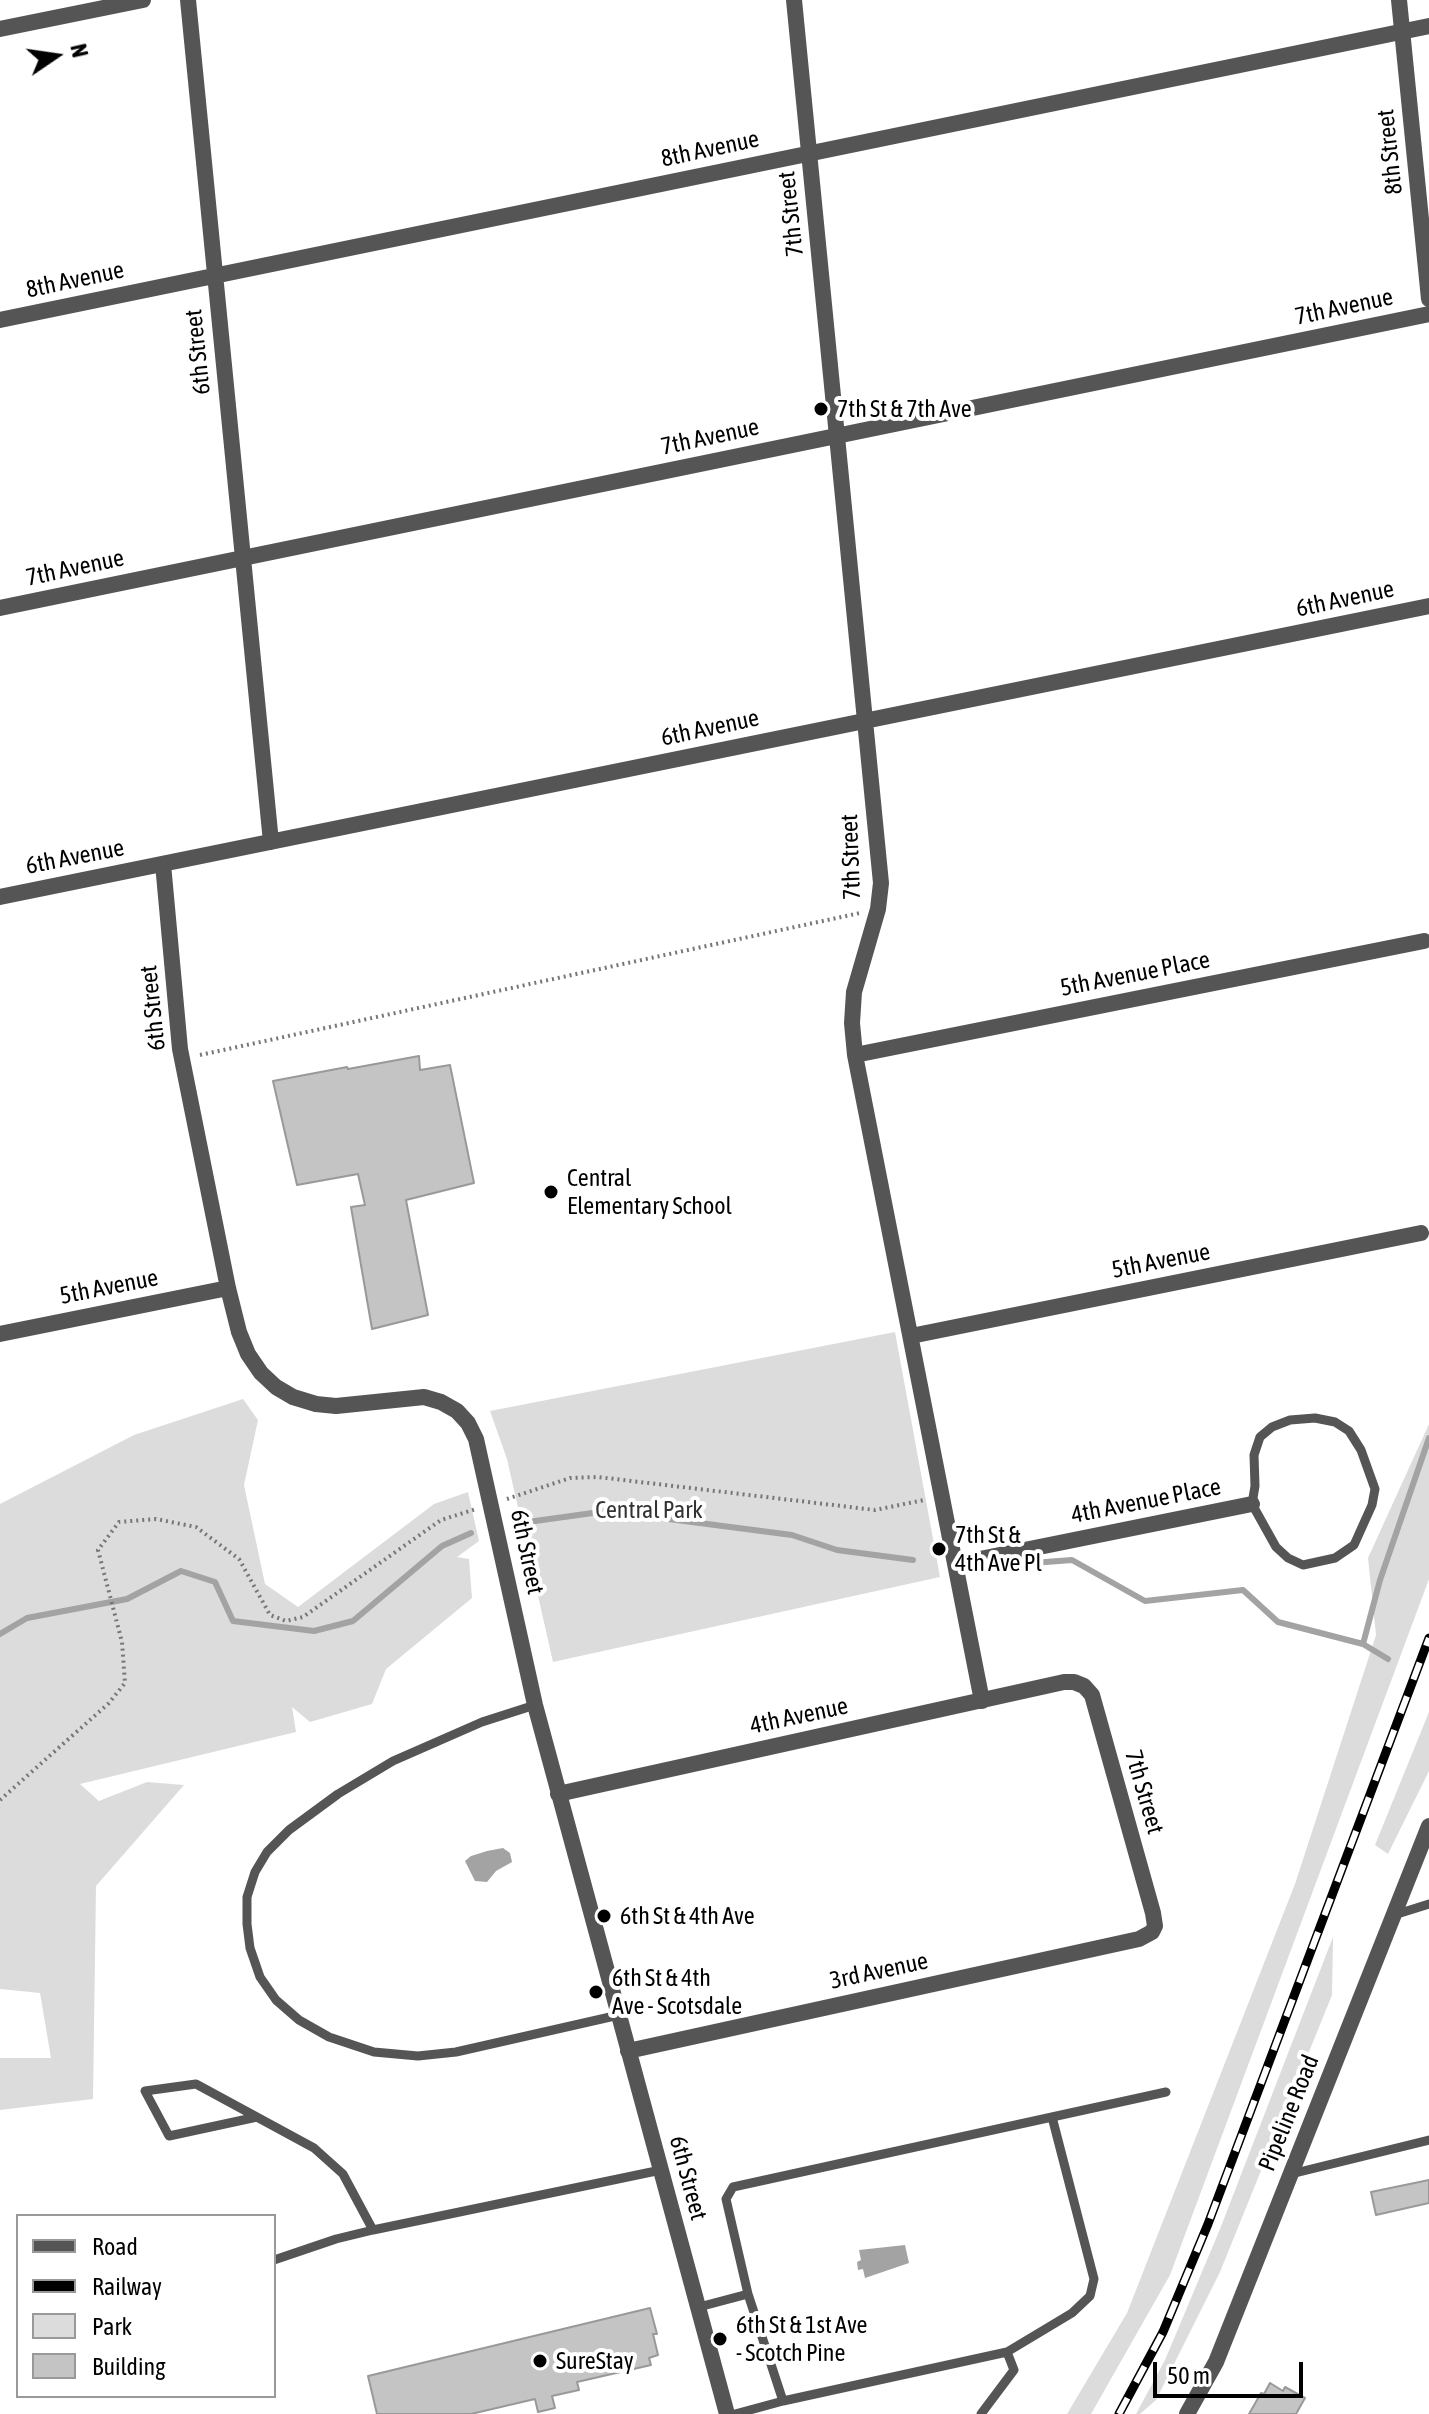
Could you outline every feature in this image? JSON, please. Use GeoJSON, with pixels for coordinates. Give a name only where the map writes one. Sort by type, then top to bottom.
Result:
{"type":"FeatureCollection","features":[{"type":"Feature","properties":{"kind":"street"},"geometry":{"type":"LineString","coordinates":[[0,29],[143,0]]}},
{"type":"Feature","properties":{"kind":"street","name":"6th Street"},"geometry":{"type":"LineString","coordinates":[[188,0],[271,842]]}},
{"type":"Feature","properties":{"kind":"street","name":"7th Street"},"geometry":{"type":"LineString","coordinates":[[794,0],[881,883],[878,909],[854,992],[852,1023],[855,1055],[982,1701]]}},
{"type":"Feature","properties":{"kind":"street","name":"8th Street"},"geometry":{"type":"LineString","coordinates":[[1399,0],[1429,299]]}},
{"type":"Feature","properties":{"kind":"street","name":"8th Avenue"},"geometry":{"type":"LineString","coordinates":[[0,320],[1429,26]]}},
{"type":"Feature","properties":{"kind":"street","name":"7th Avenue"},"geometry":{"type":"LineString","coordinates":[[0,608],[1429,314]]}},
{"type":"Feature","properties":{"kind":"street","name":"6th Avenue"},"geometry":{"type":"LineString","coordinates":[[0,897],[1429,606]]}},
{"type":"Feature","properties":{"kind":"street","name":"6th Street"},"geometry":{"type":"LineString","coordinates":[[163,864],[182,1059],[228,1288],[248,1354],[261,1373],[293,1397],[336,1406],[424,1397],[457,1411],[476,1439],[535,1705],[727,2414]]}},
{"type":"Feature","properties":{"kind":"street","name":"5th Avenue Place"},"geometry":{"type":"LineString","coordinates":[[855,1055],[1424,941]]}},
{"type":"Feature","properties":{"kind":"street","name":"5th Avenue"},"geometry":{"type":"LineString","coordinates":[[911,1336],[1421,1233]]}},
{"type":"Feature","properties":{"kind":"street","name":"5th Avenue"},"geometry":{"type":"LineString","coordinates":[[0,1334],[228,1288]]}},
{"type":"Feature","properties":{"kind":"street","name":"4th Avenue Place"},"geometry":{"type":"LineString","coordinates":[[955,1564],[1252,1504]]}},
{"type":"Feature","properties":{"kind":"street","name":"7th Street"},"geometry":{"type":"LineString","coordinates":[[1051,1685],[1074,1682],[1084,1686],[1092,1695],[1153,1913],[1155,1926],[1152,1932],[1139,1939]]}},
{"type":"Feature","properties":{"kind":"street","name":"4th Avenue"},"geometry":{"type":"LineString","coordinates":[[558,1794],[1051,1685]]}},
{"type":"Feature","properties":{"kind":"street","name":"Pipeline Road"},"geometry":{"type":"LineString","coordinates":[[1187,2414],[1216,2362],[1429,1826]]}},
{"type":"Feature","properties":{"kind":"street","name":"3rd Avenue"},"geometry":{"type":"LineString","coordinates":[[628,2051],[1139,1939]]}},
{"type":"Feature","properties":{"kind":"lane"},"geometry":{"type":"LineString","coordinates":[[1315,1418],[1335,1422],[1349,1431],[1369,1469],[1375,1489],[1372,1505],[1354,1545],[1335,1558],[1312,1564],[1303,1565],[1288,1558],[1276,1547],[1252,1504],[1254,1455],[1260,1437],[1272,1427],[1290,1420],[1315,1418]]}},
{"type":"Feature","properties":{"kind":"lane"},"geometry":{"type":"LineString","coordinates":[[535,1705],[482,1722],[393,1761],[338,1794],[289,1830],[267,1852],[255,1872],[247,1897],[250,1948],[260,1977],[276,2000],[299,2020],[329,2037],[374,2052],[418,2056],[456,2052],[619,2015]]}},
{"type":"Feature","properties":{"kind":"lane"},"geometry":{"type":"LineString","coordinates":[[1394,1915],[1429,1904]]}},
{"type":"Feature","properties":{"kind":"lane"},"geometry":{"type":"LineString","coordinates":[[257,2117],[169,2136],[145,2091],[196,2084],[257,2117],[314,2148],[343,2174],[373,2230]]}},
{"type":"Feature","properties":{"kind":"lane"},"geometry":{"type":"LineString","coordinates":[[783,2401],[748,2294],[726,2199],[733,2187],[1166,2092]]}},
{"type":"Feature","properties":{"kind":"lane"},"geometry":{"type":"LineString","coordinates":[[735,2414],[1007,2352],[1072,2313],[1090,2296],[1094,2279],[1052,2117]]}},
{"type":"Feature","properties":{"kind":"lane"},"geometry":{"type":"LineString","coordinates":[[1291,2174],[1429,2140]]}},
{"type":"Feature","properties":{"kind":"lane"},"geometry":{"type":"LineString","coordinates":[[276,2259],[373,2230],[661,2170]]}},
{"type":"Feature","properties":{"kind":"lane"},"geometry":{"type":"LineString","coordinates":[[699,2307],[748,2294]]}},
{"type":"Feature","properties":{"kind":"lane"},"geometry":{"type":"LineString","coordinates":[[981,2414],[1014,2370],[1007,2352]]}},
{"type":"Feature","properties":{"kind":"path"},"geometry":{"type":"LineString","coordinates":[[182,1059],[878,909]]}},
{"type":"Feature","properties":{"kind":"path"},"geometry":{"type":"LineString","coordinates":[[0,1800],[109,1703],[125,1683],[122,1642],[108,1591]]}},
{"type":"Feature","properties":{"kind":"green space","name":"Central Park"},"geometry":{"type":"Polygon","coordinates":[[[895,1332],[940,1577],[553,1662],[507,1459],[490,1411],[895,1332]]]}},
{"type":"Feature","properties":{"kind":"green space"},"geometry":{"type":"Polygon","coordinates":[[[243,1399],[258,1420],[244,1485],[265,1584],[298,1607],[434,1504],[468,1492],[479,1541],[457,1557],[469,1559],[472,1598],[386,1669],[372,1704],[310,1722],[292,1707],[296,1732],[80,1784],[99,1801],[147,1782],[184,1785],[96,1886],[93,2099],[0,2110],[0,2058],[51,2058],[40,1993],[0,1989],[0,1504],[134,1435],[243,1399]]]}},
{"type":"Feature","properties":{"kind":"green space"},"geometry":{"type":"Polygon","coordinates":[[[1429,1424],[1429,1579],[1170,2275],[1091,2414],[1067,2414],[1127,2313],[1295,1884],[1376,1635],[1368,1558],[1429,1424]]]}},
{"type":"Feature","properties":{"kind":"green space"},"geometry":{"type":"Polygon","coordinates":[[[1429,1712],[1429,1771],[1388,1854],[1375,1845],[1429,1712]]]}},
{"type":"Feature","properties":{"kind":"green space"},"geometry":{"type":"Polygon","coordinates":[[[1333,1937],[1332,1995],[1220,2272],[1156,2400],[1136,2414],[1165,2360],[1220,2229],[1333,1937]]]}},
{"type":"Feature","properties":{"kind":"shaded area"},"geometry":{"type":"Polygon","coordinates":[[[503,1848],[510,1853],[512,1862],[496,1871],[487,1882],[475,1881],[465,1861],[471,1856],[503,1848]]]}},
{"type":"Feature","properties":{"kind":"shaded area"},"geometry":{"type":"Polygon","coordinates":[[[905,2245],[909,2263],[865,2278],[863,2269],[858,2270],[857,2262],[861,2260],[859,2250],[905,2245]]]}},
{"type":"Feature","properties":{"kind":"building"},"geometry":{"type":"Polygon","coordinates":[[[419,1056],[420,1070],[450,1065],[474,1183],[406,1200],[428,1315],[372,1329],[351,1207],[365,1205],[358,1174],[297,1185],[273,1081],[419,1056]]]}},
{"type":"Feature","properties":{"kind":"building"},"geometry":{"type":"Polygon","coordinates":[[[1429,2180],[1429,2203],[1376,2215],[1371,2192],[1429,2180]]]}},
{"type":"Feature","properties":{"kind":"building","name":"SureStay"},"geometry":{"type":"Polygon","coordinates":[[[650,2308],[657,2334],[653,2334],[658,2355],[649,2358],[651,2365],[577,2382],[579,2390],[552,2396],[555,2408],[538,2412],[535,2399],[471,2414],[377,2414],[368,2376],[650,2308]]]}},
{"type":"Feature","properties":{"kind":"building"},"geometry":{"type":"Polygon","coordinates":[[[1270,2383],[1305,2398],[1296,2414],[1249,2414],[1270,2383]]]}},
{"type":"Feature","properties":{"kind":"waterway"},"geometry":{"type":"LineString","coordinates":[[1363,1644],[1380,1580],[1429,1438]]}},
{"type":"Feature","properties":{"kind":"waterway"},"geometry":{"type":"LineString","coordinates":[[528,1522],[607,1511],[792,1535],[837,1550],[913,1560]]}},
{"type":"Feature","properties":{"kind":"waterway"},"geometry":{"type":"LineString","coordinates":[[0,1634],[27,1618],[127,1599],[181,1571],[215,1582],[233,1621],[314,1631],[353,1621],[442,1546],[471,1533]]}},
{"type":"Feature","properties":{"kind":"waterway"},"geometry":{"type":"LineString","coordinates":[[988,1564],[1072,1560],[1145,1601],[1243,1590],[1278,1622],[1363,1644],[1388,1659]]}},
{"type":"Feature","properties":{"kind":"railway"},"geometry":{"type":"LineString","coordinates":[[1119,2414],[1163,2332],[1208,2224],[1429,1638]]}},
{"type":"Feature","properties":{"kind":"place","name":"7th St & 7th Ave"},"geometry":{"type":"Point","coordinates":[821,409]}},
{"type":"Feature","properties":{"kind":"place","name":"Central Elementary School"},"geometry":{"type":"Point","coordinates":[551,1192]}},
{"type":"Feature","properties":{"kind":"place","name":"7th St & 4th Ave Pl"},"geometry":{"type":"Point","coordinates":[939,1549]}},
{"type":"Feature","properties":{"kind":"place","name":"6th St & 4th Ave"},"geometry":{"type":"Point","coordinates":[604,1916]}},
{"type":"Feature","properties":{"kind":"place","name":"6th St & 4th Ave - Scotsdale"},"geometry":{"type":"Point","coordinates":[596,1992]}},
{"type":"Feature","properties":{"kind":"place","name":"6th St & 1st Ave - Scotch Pine"},"geometry":{"type":"Point","coordinates":[720,2339]}},
{"type":"Feature","properties":{"kind":"place","name":"SureStay"},"geometry":{"type":"Point","coordinates":[540,2361]}}]}
